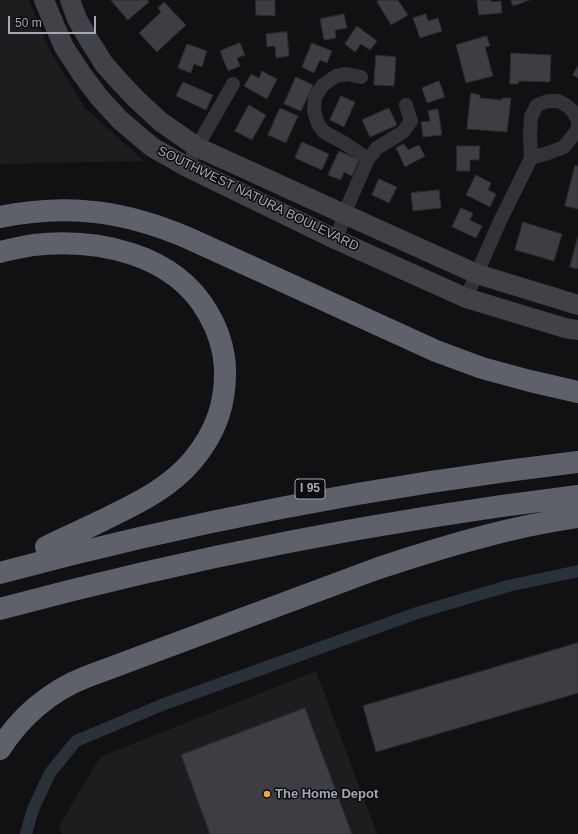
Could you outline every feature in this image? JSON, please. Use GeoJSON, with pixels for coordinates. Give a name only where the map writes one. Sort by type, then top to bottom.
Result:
{"type":"FeatureCollection","features":[{"type":"Feature","properties":{"kind":"highway"},"geometry":{"type":"LineString","coordinates":[[0,217],[34,211],[67,210],[100,212],[150,224],[181,236],[436,351],[482,368],[578,392]]}},
{"type":"Feature","properties":{"kind":"highway"},"geometry":{"type":"LineString","coordinates":[[0,252],[32,246],[65,244],[98,246],[145,258],[171,272],[193,292],[204,306],[215,325],[219,336],[224,361],[224,390],[222,408],[207,441],[192,462],[173,480],[150,496],[127,509],[46,547]]}},
{"type":"Feature","properties":{"kind":"highway","name":"I 95"},"geometry":{"type":"LineString","coordinates":[[0,559],[173,516],[298,491],[425,469],[578,448]]}},
{"type":"Feature","properties":{"kind":"highway"},"geometry":{"type":"LineString","coordinates":[[0,573],[135,539],[239,516],[433,482],[578,462]]}},
{"type":"Feature","properties":{"kind":"highway"},"geometry":{"type":"LineString","coordinates":[[0,594],[160,555],[282,529],[432,503],[578,482]]}},
{"type":"Feature","properties":{"kind":"highway"},"geometry":{"type":"LineString","coordinates":[[0,608],[184,563],[350,530],[434,516],[578,496]]}},
{"type":"Feature","properties":{"kind":"highway"},"geometry":{"type":"LineString","coordinates":[[0,749],[12,731],[30,712],[62,688],[80,679],[412,557],[503,532],[578,517]]}},
{"type":"Feature","properties":{"kind":"street","name":"SOUTHWEST NATURA BOULEVARD"},"geometry":{"type":"LineString","coordinates":[[44,0],[64,47],[81,73],[99,97],[120,120],[152,147],[188,167],[337,240],[466,298],[565,328],[578,330]]}},
{"type":"Feature","properties":{"kind":"street","name":"SOUTHWEST NATURA BOULEVARD"},"geometry":{"type":"LineString","coordinates":[[70,0],[77,19],[104,64],[136,99],[161,122],[197,147],[477,274],[578,305]]}},
{"type":"Feature","properties":{"kind":"street"},"geometry":{"type":"LineString","coordinates":[[361,77],[347,74],[336,76],[323,85],[315,97],[314,111],[318,124],[324,132],[346,144],[368,159]]}},
{"type":"Feature","properties":{"kind":"street"},"geometry":{"type":"LineString","coordinates":[[188,167],[197,147],[232,84]]}},
{"type":"Feature","properties":{"kind":"street"},"geometry":{"type":"LineString","coordinates":[[337,240],[344,214],[368,159],[377,148],[403,132],[411,121],[406,105]]}},
{"type":"Feature","properties":{"kind":"street"},"geometry":{"type":"LineString","coordinates":[[466,298],[500,221],[531,158]]}},
{"type":"Feature","properties":{"kind":"shaded area"},"geometry":{"type":"Polygon","coordinates":[[[0,0],[29,0],[49,49],[85,108],[144,161],[0,164],[0,0]]]}},
{"type":"Feature","properties":{"kind":"shaded area"},"geometry":{"type":"Polygon","coordinates":[[[316,671],[377,834],[62,834],[59,826],[100,757],[316,671]]]}},
{"type":"Feature","properties":{"kind":"building"},"geometry":{"type":"Polygon","coordinates":[[[111,0],[147,0],[149,2],[128,20],[111,0]]]}},
{"type":"Feature","properties":{"kind":"building"},"geometry":{"type":"Polygon","coordinates":[[[256,0],[275,0],[275,16],[256,15],[256,0]]]}},
{"type":"Feature","properties":{"kind":"building"},"geometry":{"type":"Polygon","coordinates":[[[379,0],[398,0],[408,15],[391,25],[377,2],[379,0]]]}},
{"type":"Feature","properties":{"kind":"building"},"geometry":{"type":"Polygon","coordinates":[[[477,0],[491,0],[491,2],[501,1],[502,13],[479,15],[477,0]]]}},
{"type":"Feature","properties":{"kind":"building"},"geometry":{"type":"Polygon","coordinates":[[[511,0],[530,0],[513,6],[511,0]]]}},
{"type":"Feature","properties":{"kind":"building"},"geometry":{"type":"Polygon","coordinates":[[[164,2],[186,25],[157,52],[139,33],[161,12],[158,8],[164,2]]]}},
{"type":"Feature","properties":{"kind":"building"},"geometry":{"type":"Polygon","coordinates":[[[344,14],[347,28],[335,30],[336,38],[324,40],[320,19],[344,14]]]}},
{"type":"Feature","properties":{"kind":"building"},"geometry":{"type":"Polygon","coordinates":[[[426,14],[428,21],[438,18],[442,31],[420,38],[413,18],[426,14]]]}},
{"type":"Feature","properties":{"kind":"building"},"geometry":{"type":"Polygon","coordinates":[[[357,26],[377,41],[370,50],[361,44],[355,52],[345,44],[357,26]]]}},
{"type":"Feature","properties":{"kind":"building"},"geometry":{"type":"Polygon","coordinates":[[[287,32],[289,56],[276,58],[275,46],[267,47],[266,34],[287,32]]]}},
{"type":"Feature","properties":{"kind":"building"},"geometry":{"type":"Polygon","coordinates":[[[487,36],[490,46],[485,47],[493,76],[466,83],[456,45],[487,36]]]}},
{"type":"Feature","properties":{"kind":"building"},"geometry":{"type":"Polygon","coordinates":[[[240,43],[245,55],[237,58],[240,66],[228,71],[220,51],[240,43]]]}},
{"type":"Feature","properties":{"kind":"building"},"geometry":{"type":"Polygon","coordinates":[[[312,43],[332,51],[327,63],[320,60],[314,73],[302,67],[312,43]]]}},
{"type":"Feature","properties":{"kind":"building"},"geometry":{"type":"Polygon","coordinates":[[[187,44],[207,51],[202,67],[194,64],[191,73],[178,68],[187,44]]]}},
{"type":"Feature","properties":{"kind":"building"},"geometry":{"type":"Polygon","coordinates":[[[511,53],[551,55],[550,82],[519,81],[518,84],[510,84],[511,53]]]}},
{"type":"Feature","properties":{"kind":"building"},"geometry":{"type":"Polygon","coordinates":[[[376,55],[396,57],[394,86],[374,85],[376,55]]]}},
{"type":"Feature","properties":{"kind":"building"},"geometry":{"type":"Polygon","coordinates":[[[578,66],[578,78],[573,75],[578,66]]]}},
{"type":"Feature","properties":{"kind":"building"},"geometry":{"type":"Polygon","coordinates":[[[262,71],[277,79],[267,99],[244,86],[251,74],[259,78],[262,71]]]}},
{"type":"Feature","properties":{"kind":"building"},"geometry":{"type":"Polygon","coordinates":[[[296,77],[313,85],[301,111],[284,104],[296,77]]]}},
{"type":"Feature","properties":{"kind":"building"},"geometry":{"type":"Polygon","coordinates":[[[439,81],[445,97],[427,103],[422,88],[439,81]]]}},
{"type":"Feature","properties":{"kind":"building"},"geometry":{"type":"Polygon","coordinates":[[[183,82],[213,95],[206,110],[176,96],[183,82]]]}},
{"type":"Feature","properties":{"kind":"building"},"geometry":{"type":"Polygon","coordinates":[[[471,93],[480,95],[480,98],[502,100],[502,98],[511,98],[507,132],[467,129],[471,93]]]}},
{"type":"Feature","properties":{"kind":"building"},"geometry":{"type":"Polygon","coordinates":[[[341,96],[355,102],[344,127],[330,120],[341,96]]]}},
{"type":"Feature","properties":{"kind":"building"},"geometry":{"type":"Polygon","coordinates":[[[249,105],[266,115],[252,140],[235,131],[249,105]]]}},
{"type":"Feature","properties":{"kind":"building"},"geometry":{"type":"Polygon","coordinates":[[[280,108],[298,116],[286,143],[268,135],[280,108]]]}},
{"type":"Feature","properties":{"kind":"building"},"geometry":{"type":"Polygon","coordinates":[[[389,108],[397,125],[370,137],[362,120],[389,108]]]}},
{"type":"Feature","properties":{"kind":"building"},"geometry":{"type":"Polygon","coordinates":[[[438,109],[442,135],[423,137],[421,122],[430,121],[428,111],[438,109]]]}},
{"type":"Feature","properties":{"kind":"building"},"geometry":{"type":"Polygon","coordinates":[[[302,142],[329,154],[322,170],[295,158],[302,142]]]}},
{"type":"Feature","properties":{"kind":"building"},"geometry":{"type":"Polygon","coordinates":[[[404,144],[408,150],[419,145],[425,156],[405,167],[396,148],[404,144]]]}},
{"type":"Feature","properties":{"kind":"building"},"geometry":{"type":"Polygon","coordinates":[[[457,146],[480,146],[479,160],[470,160],[470,171],[457,171],[457,146]]]}},
{"type":"Feature","properties":{"kind":"building"},"geometry":{"type":"Polygon","coordinates":[[[339,151],[359,160],[352,176],[344,172],[341,180],[328,175],[339,151]]]}},
{"type":"Feature","properties":{"kind":"building"},"geometry":{"type":"Polygon","coordinates":[[[575,166],[578,166],[578,209],[565,206],[575,166]]]}},
{"type":"Feature","properties":{"kind":"building"},"geometry":{"type":"Polygon","coordinates":[[[476,175],[491,183],[488,190],[496,194],[490,207],[466,195],[476,175]]]}},
{"type":"Feature","properties":{"kind":"building"},"geometry":{"type":"Polygon","coordinates":[[[379,179],[397,187],[389,203],[372,195],[379,179]]]}},
{"type":"Feature","properties":{"kind":"building"},"geometry":{"type":"Polygon","coordinates":[[[439,190],[441,208],[413,211],[411,193],[439,190]]]}},
{"type":"Feature","properties":{"kind":"building"},"geometry":{"type":"Polygon","coordinates":[[[461,208],[473,213],[470,220],[482,226],[476,238],[452,227],[461,208]]]}},
{"type":"Feature","properties":{"kind":"building"},"geometry":{"type":"Polygon","coordinates":[[[523,222],[562,234],[554,261],[515,250],[523,222]]]}},
{"type":"Feature","properties":{"kind":"building"},"geometry":{"type":"Polygon","coordinates":[[[578,236],[578,267],[577,269],[570,267],[578,236]]]}},
{"type":"Feature","properties":{"kind":"building"},"geometry":{"type":"Polygon","coordinates":[[[578,643],[578,693],[376,752],[363,706],[578,643]]]}},
{"type":"Feature","properties":{"kind":"building","name":"The Home Depot"},"geometry":{"type":"Polygon","coordinates":[[[305,708],[352,834],[210,834],[181,755],[305,708]]]}},
{"type":"Feature","properties":{"kind":"waterway"},"geometry":{"type":"LineString","coordinates":[[26,834],[33,809],[50,773],[76,741],[164,704],[417,613],[508,586],[578,571]]}},
{"type":"Feature","properties":{"kind":"place","name":"The Home Depot"},"geometry":{"type":"Point","coordinates":[267,794]}}]}
